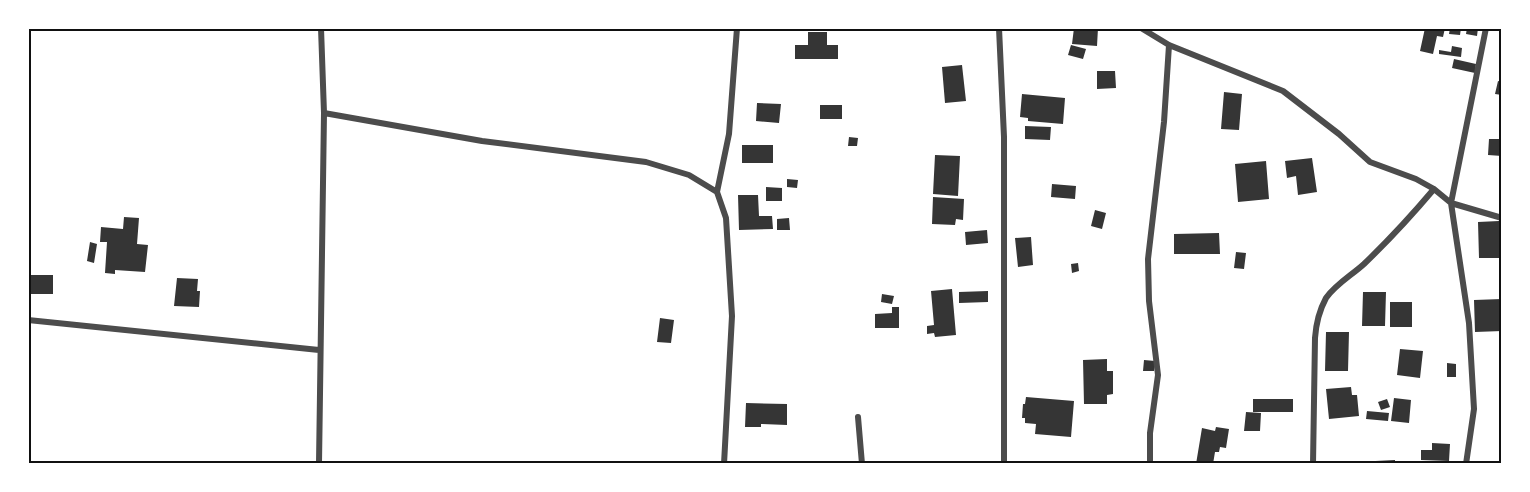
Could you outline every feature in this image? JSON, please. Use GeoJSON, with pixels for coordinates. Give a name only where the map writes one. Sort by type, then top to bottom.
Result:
{"type":"FeatureCollection","features":[{"type":"Feature","properties":{"kind":"street"},"geometry":{"type":"LineString","coordinates":[[319,464],[324,113],[321,28]]}},
{"type":"Feature","properties":{"kind":"street"},"geometry":{"type":"LineString","coordinates":[[724,464],[732,316],[726,218],[717,192],[729,134],[737,28]]}},
{"type":"Feature","properties":{"kind":"street"},"geometry":{"type":"LineString","coordinates":[[999,28],[1004,137],[1004,464]]}},
{"type":"Feature","properties":{"kind":"street"},"geometry":{"type":"LineString","coordinates":[[1141,28],[1169,45],[1283,92],[1339,134],[1370,162],[1434,189],[1451,203],[1502,218]]}},
{"type":"Feature","properties":{"kind":"street"},"geometry":{"type":"LineString","coordinates":[[1466,464],[1474,409],[1470,334],[1451,203],[1486,28]]}},
{"type":"Feature","properties":{"kind":"street"},"geometry":{"type":"LineString","coordinates":[[1150,464],[1150,433],[1158,375],[1149,301],[1148,259],[1164,122],[1169,45]]}},
{"type":"Feature","properties":{"kind":"street"},"geometry":{"type":"LineString","coordinates":[[324,113],[482,141],[646,162],[689,175],[717,192]]}},
{"type":"Feature","properties":{"kind":"street"},"geometry":{"type":"LineString","coordinates":[[1313,464],[1315,338],[1319,313],[1337,286],[1378,250],[1434,189]]}},
{"type":"Feature","properties":{"kind":"street"},"geometry":{"type":"LineString","coordinates":[[28,320],[319,351]]}},
{"type":"Feature","properties":{"kind":"street"},"geometry":{"type":"LineString","coordinates":[[858,417],[862,464]]}},
{"type":"Feature","properties":{"kind":"building"},"geometry":{"type":"Polygon","coordinates":[[[1074,28],[1098,28],[1097,46],[1072,44],[1074,28]]]}},
{"type":"Feature","properties":{"kind":"building"},"geometry":{"type":"Polygon","coordinates":[[[1425,28],[1445,28],[1443,37],[1437,36],[1433,54],[1420,51],[1425,28]]]}},
{"type":"Feature","properties":{"kind":"building"},"geometry":{"type":"Polygon","coordinates":[[[1450,28],[1461,28],[1460,35],[1449,34],[1450,28]]]}},
{"type":"Feature","properties":{"kind":"building"},"geometry":{"type":"Polygon","coordinates":[[[1467,28],[1478,28],[1477,36],[1466,34],[1467,28]]]}},
{"type":"Feature","properties":{"kind":"building"},"geometry":{"type":"Polygon","coordinates":[[[808,32],[827,32],[827,45],[838,45],[838,59],[795,59],[795,45],[808,45],[808,32]]]}},
{"type":"Feature","properties":{"kind":"building"},"geometry":{"type":"Polygon","coordinates":[[[1071,45],[1086,49],[1083,59],[1068,55],[1071,45]]]}},
{"type":"Feature","properties":{"kind":"building"},"geometry":{"type":"Polygon","coordinates":[[[1452,46],[1462,48],[1461,57],[1439,54],[1439,50],[1451,52],[1452,46]]]}},
{"type":"Feature","properties":{"kind":"building"},"geometry":{"type":"Polygon","coordinates":[[[1454,59],[1476,64],[1475,73],[1452,68],[1454,59]]]}},
{"type":"Feature","properties":{"kind":"building"},"geometry":{"type":"Polygon","coordinates":[[[962,65],[966,101],[945,103],[942,67],[962,65]]]}},
{"type":"Feature","properties":{"kind":"building"},"geometry":{"type":"Polygon","coordinates":[[[1097,71],[1115,71],[1116,88],[1097,89],[1097,71]]]}},
{"type":"Feature","properties":{"kind":"building"},"geometry":{"type":"Polygon","coordinates":[[[1498,81],[1502,82],[1502,95],[1495,94],[1498,81]]]}},
{"type":"Feature","properties":{"kind":"building"},"geometry":{"type":"Polygon","coordinates":[[[1224,92],[1242,94],[1239,130],[1221,129],[1224,92]]]}},
{"type":"Feature","properties":{"kind":"building"},"geometry":{"type":"Polygon","coordinates":[[[1022,94],[1065,98],[1063,124],[1028,121],[1028,118],[1020,117],[1022,94]]]}},
{"type":"Feature","properties":{"kind":"building"},"geometry":{"type":"Polygon","coordinates":[[[757,103],[781,104],[779,123],[756,121],[757,103]]]}},
{"type":"Feature","properties":{"kind":"building"},"geometry":{"type":"Polygon","coordinates":[[[820,105],[842,105],[842,119],[820,119],[820,105]]]}},
{"type":"Feature","properties":{"kind":"building"},"geometry":{"type":"Polygon","coordinates":[[[1025,126],[1051,127],[1050,140],[1025,139],[1025,126]]]}},
{"type":"Feature","properties":{"kind":"building"},"geometry":{"type":"Polygon","coordinates":[[[849,137],[858,138],[857,146],[848,146],[849,137]]]}},
{"type":"Feature","properties":{"kind":"building"},"geometry":{"type":"Polygon","coordinates":[[[1489,139],[1502,139],[1502,156],[1488,155],[1489,139]]]}},
{"type":"Feature","properties":{"kind":"building"},"geometry":{"type":"Polygon","coordinates":[[[742,145],[773,145],[773,163],[742,163],[742,145]]]}},
{"type":"Feature","properties":{"kind":"building"},"geometry":{"type":"Polygon","coordinates":[[[935,155],[960,156],[958,196],[933,194],[935,155]]]}},
{"type":"Feature","properties":{"kind":"building"},"geometry":{"type":"Polygon","coordinates":[[[1312,158],[1317,192],[1298,195],[1296,176],[1287,178],[1285,161],[1312,158]]]}},
{"type":"Feature","properties":{"kind":"building"},"geometry":{"type":"Polygon","coordinates":[[[1266,161],[1269,199],[1238,202],[1235,164],[1266,161]]]}},
{"type":"Feature","properties":{"kind":"building"},"geometry":{"type":"Polygon","coordinates":[[[787,179],[798,180],[797,188],[787,187],[787,179]]]}},
{"type":"Feature","properties":{"kind":"building"},"geometry":{"type":"Polygon","coordinates":[[[1052,184],[1076,186],[1075,199],[1051,197],[1052,184]]]}},
{"type":"Feature","properties":{"kind":"building"},"geometry":{"type":"Polygon","coordinates":[[[766,187],[782,188],[782,201],[766,201],[766,187]]]}},
{"type":"Feature","properties":{"kind":"building"},"geometry":{"type":"Polygon","coordinates":[[[738,195],[758,195],[759,216],[772,216],[773,229],[739,230],[738,195]]]}},
{"type":"Feature","properties":{"kind":"building"},"geometry":{"type":"Polygon","coordinates":[[[933,197],[964,199],[963,220],[956,219],[955,225],[932,224],[933,197]]]}},
{"type":"Feature","properties":{"kind":"building"},"geometry":{"type":"Polygon","coordinates":[[[1095,210],[1106,213],[1102,229],[1091,226],[1095,210]]]}},
{"type":"Feature","properties":{"kind":"building"},"geometry":{"type":"Polygon","coordinates":[[[124,217],[139,218],[137,244],[148,245],[145,272],[115,270],[115,274],[105,273],[107,242],[100,242],[101,227],[123,229],[124,217]]]}},
{"type":"Feature","properties":{"kind":"building"},"geometry":{"type":"Polygon","coordinates":[[[789,218],[790,230],[777,230],[777,219],[789,218]]]}},
{"type":"Feature","properties":{"kind":"building"},"geometry":{"type":"Polygon","coordinates":[[[1499,221],[1499,231],[1502,231],[1500,258],[1479,258],[1478,222],[1499,221]]]}},
{"type":"Feature","properties":{"kind":"building"},"geometry":{"type":"Polygon","coordinates":[[[987,230],[988,243],[966,245],[965,232],[987,230]]]}},
{"type":"Feature","properties":{"kind":"building"},"geometry":{"type":"Polygon","coordinates":[[[1219,233],[1220,254],[1174,254],[1174,234],[1219,233]]]}},
{"type":"Feature","properties":{"kind":"building"},"geometry":{"type":"Polygon","coordinates":[[[1031,237],[1033,265],[1018,267],[1015,238],[1031,237]]]}},
{"type":"Feature","properties":{"kind":"building"},"geometry":{"type":"Polygon","coordinates":[[[90,242],[97,244],[94,263],[87,261],[90,242]]]}},
{"type":"Feature","properties":{"kind":"building"},"geometry":{"type":"Polygon","coordinates":[[[1236,252],[1246,253],[1244,269],[1234,268],[1236,252]]]}},
{"type":"Feature","properties":{"kind":"building"},"geometry":{"type":"Polygon","coordinates":[[[1078,263],[1079,271],[1072,273],[1071,264],[1078,263]]]}},
{"type":"Feature","properties":{"kind":"building"},"geometry":{"type":"Polygon","coordinates":[[[29,275],[53,275],[53,294],[29,294],[29,275]]]}},
{"type":"Feature","properties":{"kind":"building"},"geometry":{"type":"Polygon","coordinates":[[[177,278],[198,279],[199,307],[174,306],[177,278]]]}},
{"type":"Feature","properties":{"kind":"building"},"geometry":{"type":"Polygon","coordinates":[[[952,289],[956,335],[935,337],[934,333],[927,334],[927,326],[934,325],[931,291],[952,289]]]}},
{"type":"Feature","properties":{"kind":"building"},"geometry":{"type":"Polygon","coordinates":[[[988,291],[988,302],[959,303],[959,292],[988,291]]]}},
{"type":"Feature","properties":{"kind":"building"},"geometry":{"type":"Polygon","coordinates":[[[1363,292],[1386,292],[1385,326],[1362,326],[1363,292]]]}},
{"type":"Feature","properties":{"kind":"building"},"geometry":{"type":"Polygon","coordinates":[[[882,294],[894,296],[892,304],[881,302],[882,294]]]}},
{"type":"Feature","properties":{"kind":"building"},"geometry":{"type":"Polygon","coordinates":[[[1502,299],[1502,331],[1475,332],[1474,300],[1502,299]]]}},
{"type":"Feature","properties":{"kind":"building"},"geometry":{"type":"Polygon","coordinates":[[[1390,302],[1412,302],[1412,327],[1390,327],[1390,302]]]}},
{"type":"Feature","properties":{"kind":"building"},"geometry":{"type":"Polygon","coordinates":[[[892,307],[899,307],[899,328],[875,328],[875,314],[892,313],[892,307]]]}},
{"type":"Feature","properties":{"kind":"building"},"geometry":{"type":"Polygon","coordinates":[[[660,318],[674,320],[671,343],[657,342],[660,318]]]}},
{"type":"Feature","properties":{"kind":"building"},"geometry":{"type":"Polygon","coordinates":[[[1326,332],[1349,332],[1348,371],[1325,371],[1326,332]]]}},
{"type":"Feature","properties":{"kind":"building"},"geometry":{"type":"Polygon","coordinates":[[[1400,349],[1423,351],[1420,378],[1397,375],[1400,349]]]}},
{"type":"Feature","properties":{"kind":"building"},"geometry":{"type":"Polygon","coordinates":[[[1107,359],[1107,371],[1113,371],[1113,394],[1107,395],[1107,404],[1084,404],[1083,360],[1107,359]]]}},
{"type":"Feature","properties":{"kind":"building"},"geometry":{"type":"Polygon","coordinates":[[[1144,360],[1155,361],[1154,371],[1143,371],[1144,360]]]}},
{"type":"Feature","properties":{"kind":"building"},"geometry":{"type":"Polygon","coordinates":[[[1447,363],[1456,364],[1456,377],[1447,377],[1447,363]]]}},
{"type":"Feature","properties":{"kind":"building"},"geometry":{"type":"Polygon","coordinates":[[[1351,387],[1352,395],[1357,395],[1359,416],[1329,419],[1326,389],[1351,387]]]}},
{"type":"Feature","properties":{"kind":"building"},"geometry":{"type":"Polygon","coordinates":[[[1026,397],[1074,401],[1071,437],[1035,434],[1036,424],[1025,423],[1025,418],[1022,418],[1026,397]]]}},
{"type":"Feature","properties":{"kind":"building"},"geometry":{"type":"Polygon","coordinates":[[[1394,398],[1411,400],[1409,423],[1391,421],[1394,398]]]}},
{"type":"Feature","properties":{"kind":"building"},"geometry":{"type":"Polygon","coordinates":[[[1253,399],[1293,399],[1293,412],[1253,412],[1253,399]]]}},
{"type":"Feature","properties":{"kind":"building"},"geometry":{"type":"Polygon","coordinates":[[[1387,399],[1390,407],[1381,410],[1378,402],[1387,399]]]}},
{"type":"Feature","properties":{"kind":"building"},"geometry":{"type":"Polygon","coordinates":[[[746,403],[787,404],[787,425],[761,424],[761,427],[745,427],[746,403]]]}},
{"type":"Feature","properties":{"kind":"building"},"geometry":{"type":"Polygon","coordinates":[[[1367,411],[1389,413],[1388,421],[1366,419],[1367,411]]]}},
{"type":"Feature","properties":{"kind":"building"},"geometry":{"type":"Polygon","coordinates":[[[1246,412],[1261,413],[1260,431],[1244,431],[1246,412]]]}},
{"type":"Feature","properties":{"kind":"building"},"geometry":{"type":"Polygon","coordinates":[[[1216,427],[1229,429],[1226,448],[1220,447],[1219,452],[1215,452],[1213,464],[1196,464],[1202,428],[1215,431],[1216,427]]]}},
{"type":"Feature","properties":{"kind":"building"},"geometry":{"type":"Polygon","coordinates":[[[1432,443],[1450,444],[1449,461],[1421,460],[1421,450],[1432,450],[1432,443]]]}},
{"type":"Feature","properties":{"kind":"building"},"geometry":{"type":"Polygon","coordinates":[[[1395,460],[1395,464],[1356,464],[1356,462],[1395,460]]]}}]}
